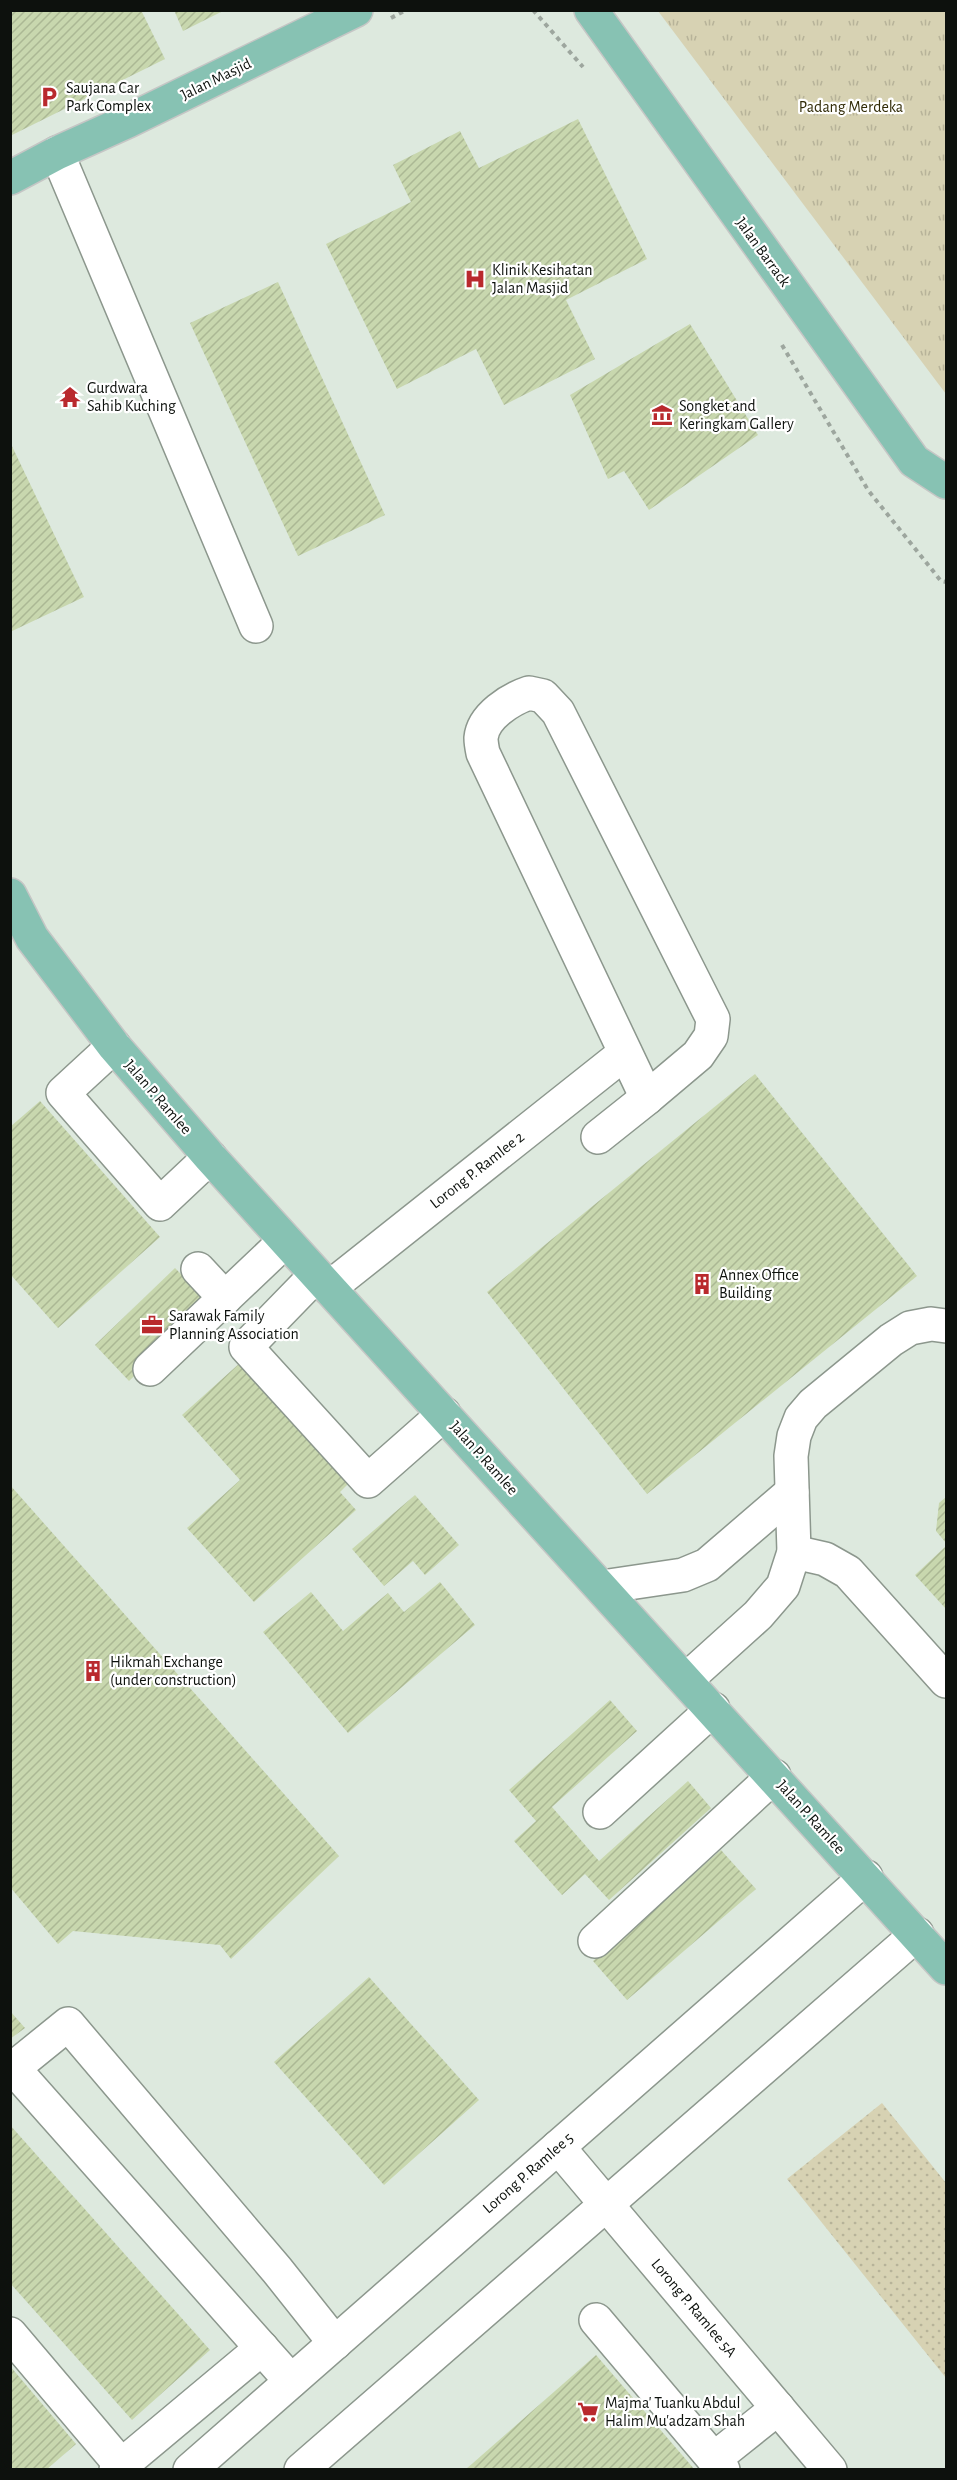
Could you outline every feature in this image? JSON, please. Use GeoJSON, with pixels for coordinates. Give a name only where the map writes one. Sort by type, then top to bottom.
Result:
{"type":"FeatureCollection","features":[{"type":"Feature","properties":{"kind":"main road","name":"Jalan Masjid"},"geometry":{"type":"LineString","coordinates":[[10,178],[57,153],[356,10]]}},
{"type":"Feature","properties":{"kind":"main road","name":"Jalan Barrack"},"geometry":{"type":"LineString","coordinates":[[591,10],[914,460],[946,482]]}},
{"type":"Feature","properties":{"kind":"main road","name":"Jalan P. Ramlee"},"geometry":{"type":"LineString","coordinates":[[10,895],[21,931],[114,1046],[210,1157],[866,1877],[946,1968]]}},
{"type":"Feature","properties":{"kind":"street"},"geometry":{"type":"LineString","coordinates":[[57,153],[255,626]]}},
{"type":"Feature","properties":{"kind":"street"},"geometry":{"type":"LineString","coordinates":[[598,1137],[647,1098],[698,1054],[711,1036],[713,1019],[558,712],[543,696],[529,693],[514,698],[489,719],[481,737],[483,753],[647,1098]]}},
{"type":"Feature","properties":{"kind":"street"},"geometry":{"type":"LineString","coordinates":[[114,1046],[63,1093],[160,1204],[210,1157]]}},
{"type":"Feature","properties":{"kind":"street","name":"Lorong P. Ramlee 2"},"geometry":{"type":"LineString","coordinates":[[444,1414],[368,1481],[246,1347],[323,1281],[625,1053]]}},
{"type":"Feature","properties":{"kind":"street"},"geometry":{"type":"LineString","coordinates":[[150,1369],[285,1241]]}},
{"type":"Feature","properties":{"kind":"street"},"geometry":{"type":"LineString","coordinates":[[198,1269],[225,1298]]}},
{"type":"Feature","properties":{"kind":"street"},"geometry":{"type":"LineString","coordinates":[[686,1680],[758,1615],[783,1586],[794,1552],[791,1456],[794,1436],[801,1418],[813,1404],[891,1340],[910,1328],[931,1324],[946,1326]]}},
{"type":"Feature","properties":{"kind":"street"},"geometry":{"type":"LineString","coordinates":[[602,1587],[683,1575],[707,1565],[792,1492]]}},
{"type":"Feature","properties":{"kind":"street"},"geometry":{"type":"LineString","coordinates":[[794,1552],[825,1559],[848,1572],[946,1681]]}},
{"type":"Feature","properties":{"kind":"street"},"geometry":{"type":"LineString","coordinates":[[600,1812],[713,1709]]}},
{"type":"Feature","properties":{"kind":"street"},"geometry":{"type":"LineString","coordinates":[[595,1941],[774,1776]]}},
{"type":"Feature","properties":{"kind":"street","name":"Lorong P. Ramlee 5"},"geometry":{"type":"LineString","coordinates":[[190,2469],[866,1877]]}},
{"type":"Feature","properties":{"kind":"street"},"geometry":{"type":"LineString","coordinates":[[301,2469],[917,1934]]}},
{"type":"Feature","properties":{"kind":"street"},"geometry":{"type":"LineString","coordinates":[[291,2381],[12,2070],[68,2024],[277,2270],[334,2343]]}},
{"type":"Feature","properties":{"kind":"street","name":"Lorong P. Ramlee 5A"},"geometry":{"type":"LineString","coordinates":[[558,2147],[830,2469]]}},
{"type":"Feature","properties":{"kind":"street"},"geometry":{"type":"LineString","coordinates":[[596,2320],[718,2464],[778,2408]]}},
{"type":"Feature","properties":{"kind":"street"},"geometry":{"type":"LineString","coordinates":[[10,2334],[119,2467],[262,2348]]}},
{"type":"Feature","properties":{"kind":"path"},"geometry":{"type":"LineString","coordinates":[[533,10],[588,73]]}},
{"type":"Feature","properties":{"kind":"path"},"geometry":{"type":"LineString","coordinates":[[779,340],[868,490],[942,581],[946,582]]}},
{"type":"Feature","properties":{"kind":"green space","name":"Padang Merdeka"},"geometry":{"type":"Polygon","coordinates":[[[658,11],[946,11],[946,394],[658,11]]]}},
{"type":"Feature","properties":{"kind":"green space"},"geometry":{"type":"Polygon","coordinates":[[[882,2103],[946,2183],[946,2378],[787,2179],[882,2103]]]}},
{"type":"Feature","properties":{"kind":"building","name":"Saujana Car Park Complex"},"geometry":{"type":"Polygon","coordinates":[[[10,10],[141,10],[165,59],[10,136],[10,10]]]}},
{"type":"Feature","properties":{"kind":"building"},"geometry":{"type":"Polygon","coordinates":[[[174,10],[225,10],[183,31],[174,10]]]}},
{"type":"Feature","properties":{"kind":"building","name":"Klinik Kesihatan Jalan Masjid"},"geometry":{"type":"Polygon","coordinates":[[[578,119],[647,259],[566,300],[595,359],[504,405],[476,349],[397,389],[326,244],[411,202],[393,165],[460,131],[479,168],[578,119]]]}},
{"type":"Feature","properties":{"kind":"building"},"geometry":{"type":"Polygon","coordinates":[[[278,282],[385,515],[298,556],[190,323],[278,282]]]}},
{"type":"Feature","properties":{"kind":"building","name":"Songket and Keringkam Gallery"},"geometry":{"type":"Polygon","coordinates":[[[690,324],[758,435],[649,510],[624,471],[608,479],[570,395],[690,324]]]}},
{"type":"Feature","properties":{"kind":"building"},"geometry":{"type":"Polygon","coordinates":[[[10,442],[84,597],[10,632],[10,442]]]}},
{"type":"Feature","properties":{"kind":"building","name":"Annex Office Building"},"geometry":{"type":"Polygon","coordinates":[[[755,1074],[917,1276],[647,1494],[487,1292],[755,1074]]]}},
{"type":"Feature","properties":{"kind":"building"},"geometry":{"type":"Polygon","coordinates":[[[40,1101],[160,1237],[58,1328],[10,1274],[10,1127],[40,1101]]]}},
{"type":"Feature","properties":{"kind":"building","name":"Sarawak Family Planning Association"},"geometry":{"type":"Polygon","coordinates":[[[175,1268],[210,1304],[129,1381],[95,1345],[175,1268]]]}},
{"type":"Feature","properties":{"kind":"building"},"geometry":{"type":"Polygon","coordinates":[[[241,1362],[349,1483],[340,1492],[356,1510],[254,1602],[187,1528],[240,1480],[182,1415],[241,1362]]]}},
{"type":"Feature","properties":{"kind":"building","name":"Hikmah Exchange (under construction)"},"geometry":{"type":"Polygon","coordinates":[[[10,1485],[339,1856],[231,1959],[220,1945],[73,1931],[58,1944],[10,1887],[10,1485]]]}},
{"type":"Feature","properties":{"kind":"building"},"geometry":{"type":"Polygon","coordinates":[[[415,1495],[459,1545],[425,1575],[413,1561],[384,1586],[352,1549],[415,1495]]]}},
{"type":"Feature","properties":{"kind":"building"},"geometry":{"type":"Polygon","coordinates":[[[946,1497],[946,1543],[936,1531],[939,1503],[946,1497]]]}},
{"type":"Feature","properties":{"kind":"building"},"geometry":{"type":"Polygon","coordinates":[[[946,1546],[946,1609],[915,1575],[946,1546]]]}},
{"type":"Feature","properties":{"kind":"building"},"geometry":{"type":"Polygon","coordinates":[[[440,1582],[475,1625],[348,1733],[263,1632],[311,1592],[343,1631],[388,1593],[404,1612],[440,1582]]]}},
{"type":"Feature","properties":{"kind":"building"},"geometry":{"type":"Polygon","coordinates":[[[610,1700],[637,1731],[552,1807],[599,1861],[688,1781],[711,1808],[609,1900],[585,1874],[562,1895],[514,1841],[536,1821],[509,1790],[610,1700]]]}},
{"type":"Feature","properties":{"kind":"building"},"geometry":{"type":"Polygon","coordinates":[[[721,1850],[756,1889],[627,2000],[593,1961],[721,1850]]]}},
{"type":"Feature","properties":{"kind":"building"},"geometry":{"type":"Polygon","coordinates":[[[369,1977],[479,2100],[384,2185],[274,2062],[369,1977]]]}},
{"type":"Feature","properties":{"kind":"building"},"geometry":{"type":"Polygon","coordinates":[[[10,2011],[25,2028],[10,2039],[10,2011]]]}},
{"type":"Feature","properties":{"kind":"building"},"geometry":{"type":"Polygon","coordinates":[[[10,2125],[210,2350],[132,2420],[10,2283],[10,2125]]]}},
{"type":"Feature","properties":{"kind":"building","name":"Majma' Tuanku Abdul Halim Mu'adzam Shah"},"geometry":{"type":"Polygon","coordinates":[[[596,2355],[695,2470],[465,2470],[596,2355]]]}},
{"type":"Feature","properties":{"kind":"building"},"geometry":{"type":"Polygon","coordinates":[[[10,2366],[76,2444],[46,2470],[10,2470],[10,2366]]]}},
{"type":"Feature","properties":{"kind":"place","name":"Saujana Car Park Complex"},"geometry":{"type":"Point","coordinates":[49,97]}},
{"type":"Feature","properties":{"kind":"place","name":"Klinik Kesihatan Jalan Masjid"},"geometry":{"type":"Point","coordinates":[475,279]}},
{"type":"Feature","properties":{"kind":"place","name":"Gurdwara Sahib Kuching"},"geometry":{"type":"Point","coordinates":[70,397]}},
{"type":"Feature","properties":{"kind":"place","name":"Songket and Keringkam Gallery"},"geometry":{"type":"Point","coordinates":[662,415]}},
{"type":"Feature","properties":{"kind":"place","name":"Annex Office Building"},"geometry":{"type":"Point","coordinates":[702,1284]}},
{"type":"Feature","properties":{"kind":"place","name":"Sarawak Family Planning Association"},"geometry":{"type":"Point","coordinates":[152,1325]}},
{"type":"Feature","properties":{"kind":"place","name":"Hikmah Exchange (under construction)"},"geometry":{"type":"Point","coordinates":[93,1671]}},
{"type":"Feature","properties":{"kind":"place","name":"Majma' Tuanku Abdul Halim Mu'adzam Shah"},"geometry":{"type":"Point","coordinates":[588,2412]}}]}
